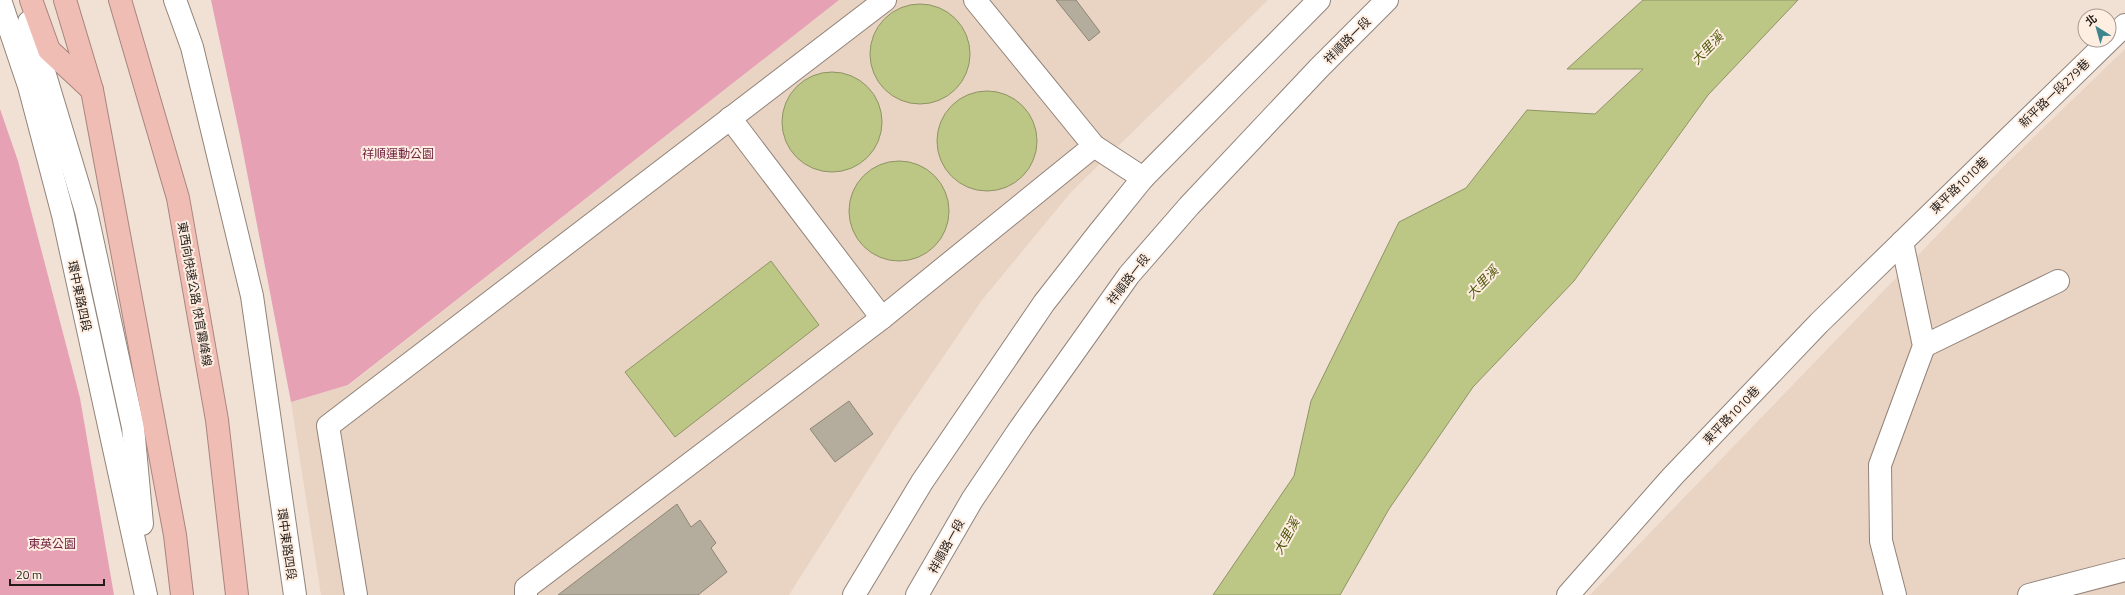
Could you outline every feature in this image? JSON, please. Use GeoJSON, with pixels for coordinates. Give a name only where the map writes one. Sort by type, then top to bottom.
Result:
{"type":"FeatureCollection","features":[{"type":"Feature","properties":{"kind":"highway"},"geometry":{"type":"LineString","coordinates":[[31,0],[49,50],[92,90]]}},
{"type":"Feature","properties":{"kind":"highway"},"geometry":{"type":"LineString","coordinates":[[65,0],[92,90],[176,535],[182,595]]}},
{"type":"Feature","properties":{"kind":"highway","name":"東西向快速公路 快官霧峰線"},"geometry":{"type":"LineString","coordinates":[[120,0],[178,198],[217,420],[237,595]]}},
{"type":"Feature","properties":{"kind":"street","name":"環中東路四段"},"geometry":{"type":"LineString","coordinates":[[0,0],[30,86],[62,215],[146,595]]}},
{"type":"Feature","properties":{"kind":"street","name":"環中東路四段"},"geometry":{"type":"LineString","coordinates":[[22,0],[86,211],[133,427],[149,595]]}},
{"type":"Feature","properties":{"kind":"street","name":"環中東路四段"},"geometry":{"type":"LineString","coordinates":[[175,0],[192,47],[252,296],[295,595]]}},
{"type":"Feature","properties":{"kind":"street"},"geometry":{"type":"LineString","coordinates":[[356,595],[328,426],[885,0]]}},
{"type":"Feature","properties":{"kind":"street"},"geometry":{"type":"LineString","coordinates":[[974,0],[1094,146],[1143,178]]}},
{"type":"Feature","properties":{"kind":"street"},"geometry":{"type":"LineString","coordinates":[[854,595],[922,482],[1044,303],[1143,178],[1319,0]]}},
{"type":"Feature","properties":{"kind":"street","name":"祥順路一段"},"geometry":{"type":"LineString","coordinates":[[917,595],[972,500],[1021,427],[1128,275],[1189,206],[1319,68],[1387,0]]}},
{"type":"Feature","properties":{"kind":"street","name":"新平路一段279巷"},"geometry":{"type":"LineString","coordinates":[[2000,145],[2125,25]]}},
{"type":"Feature","properties":{"kind":"street"},"geometry":{"type":"LineString","coordinates":[[730,118],[882,318]]}},
{"type":"Feature","properties":{"kind":"street","name":"東平路1010巷"},"geometry":{"type":"LineString","coordinates":[[1568,595],[1672,477],[1814,329],[2000,145]]}},
{"type":"Feature","properties":{"kind":"street"},"geometry":{"type":"LineString","coordinates":[[526,595],[526,588],[882,318],[1094,146]]}},
{"type":"Feature","properties":{"kind":"street"},"geometry":{"type":"LineString","coordinates":[[1895,595],[1881,541],[1880,465],[1924,346],[1902,242]]}},
{"type":"Feature","properties":{"kind":"street"},"geometry":{"type":"LineString","coordinates":[[1924,346],[2058,281]]}},
{"type":"Feature","properties":{"kind":"street"},"geometry":{"type":"LineString","coordinates":[[2030,595],[2125,570]]}},
{"type":"Feature","properties":{"kind":"shaded area"},"geometry":{"type":"Polygon","coordinates":[[[839,0],[1268,0],[1072,191],[982,300],[896,426],[789,595],[321,595],[291,402],[349,385],[839,0]]]}},
{"type":"Feature","properties":{"kind":"shaded area"},"geometry":{"type":"Polygon","coordinates":[[[2125,49],[2125,595],[1590,595],[2007,163],[2125,49]]]}},
{"type":"Feature","properties":{"kind":"green space","name":"祥順運動公園"},"geometry":{"type":"Polygon","coordinates":[[[211,0],[839,0],[348,385],[291,402],[240,136],[211,0]]]}},
{"type":"Feature","properties":{"kind":"green space","name":"東英公園"},"geometry":{"type":"Polygon","coordinates":[[[0,109],[18,161],[80,398],[114,595],[0,595],[0,109]]]}},
{"type":"Feature","properties":{"kind":"water","name":"大里溪"},"geometry":{"type":"Polygon","coordinates":[[[1643,0],[1798,0],[1708,95],[1574,281],[1473,387],[1389,509],[1340,595],[1213,595],[1294,476],[1311,401],[1399,222],[1466,188],[1527,110],[1595,114],[1643,69],[1567,69],[1643,0]]]}},
{"type":"Feature","properties":{"kind":"water"},"geometry":{"type":"Polygon","coordinates":[[[920,4],[930,5],[948,12],[962,26],[969,44],[969,64],[962,82],[948,96],[930,103],[920,104],[910,103],[892,96],[878,82],[871,64],[870,54],[871,44],[878,26],[892,12],[910,5],[920,4]]]}},
{"type":"Feature","properties":{"kind":"water"},"geometry":{"type":"Polygon","coordinates":[[[832,72],[842,73],[860,80],[874,94],[881,112],[881,132],[874,150],[860,164],[842,171],[832,172],[822,171],[804,164],[790,150],[783,132],[782,122],[783,112],[790,94],[804,80],[822,73],[832,72]]]}},
{"type":"Feature","properties":{"kind":"water"},"geometry":{"type":"Polygon","coordinates":[[[987,91],[997,92],[1015,99],[1029,113],[1036,131],[1036,151],[1029,169],[1015,183],[997,190],[987,191],[977,190],[959,183],[945,169],[938,151],[937,141],[938,131],[945,113],[959,99],[977,92],[987,91]]]}},
{"type":"Feature","properties":{"kind":"water"},"geometry":{"type":"Polygon","coordinates":[[[899,161],[909,162],[927,169],[941,183],[948,201],[948,221],[941,239],[927,253],[909,260],[899,261],[889,260],[871,253],[857,239],[850,221],[849,211],[850,201],[857,183],[871,169],[889,162],[899,161]]]}},
{"type":"Feature","properties":{"kind":"water"},"geometry":{"type":"Polygon","coordinates":[[[771,261],[819,325],[675,437],[625,372],[771,261]]]}},
{"type":"Feature","properties":{"kind":"building"},"geometry":{"type":"Polygon","coordinates":[[[1056,0],[1076,0],[1100,32],[1089,41],[1056,0]]]}},
{"type":"Feature","properties":{"kind":"building"},"geometry":{"type":"Polygon","coordinates":[[[849,401],[873,434],[835,462],[810,429],[849,401]]]}},
{"type":"Feature","properties":{"kind":"building"},"geometry":{"type":"Polygon","coordinates":[[[677,504],[691,527],[700,520],[716,543],[711,548],[727,572],[698,595],[558,595],[677,504]]]}}]}
